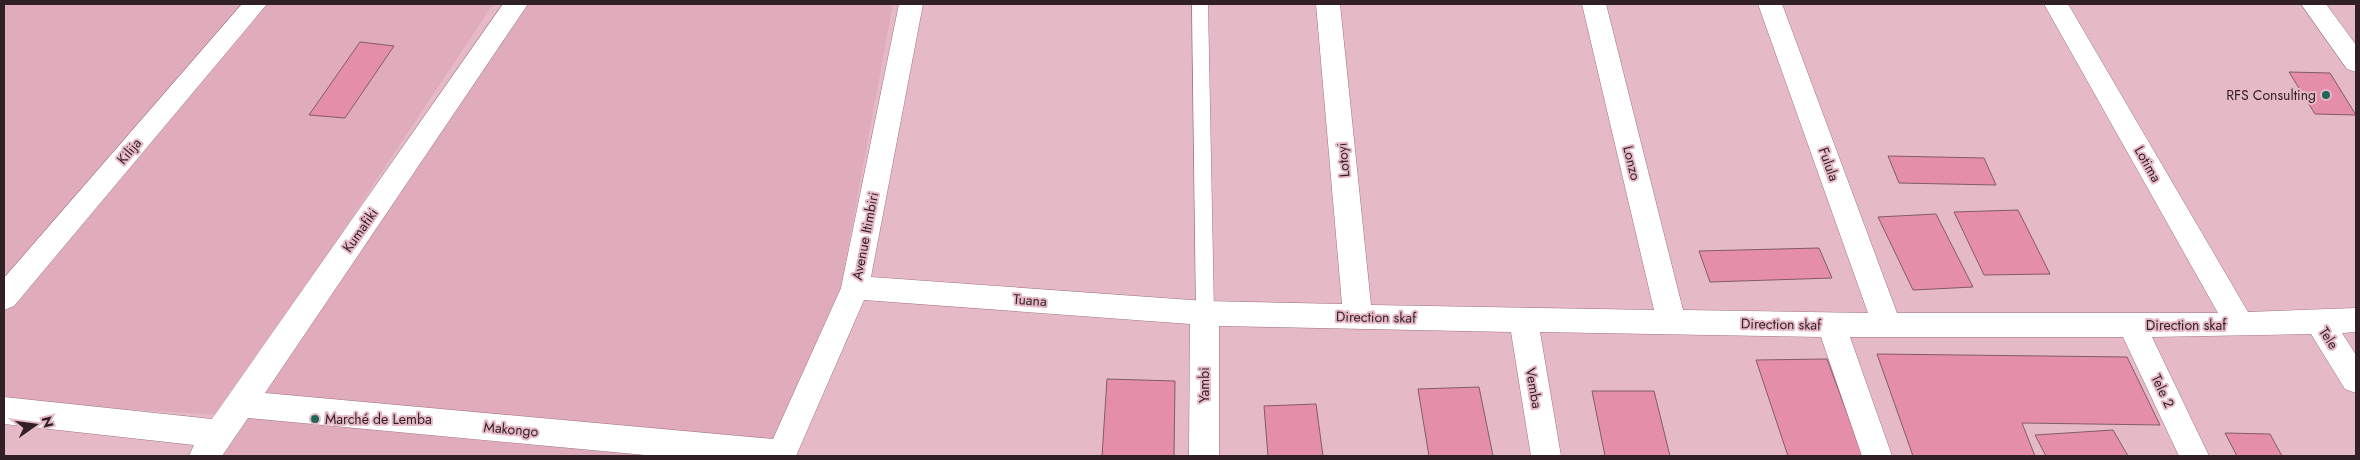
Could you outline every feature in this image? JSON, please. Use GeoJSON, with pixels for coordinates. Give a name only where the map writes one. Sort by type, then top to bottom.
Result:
{"type":"FeatureCollection","features":[{"type":"Feature","properties":{"kind":"street","name":"Kilija"},"geometry":{"type":"LineString","coordinates":[[4,298],[255,4]]}},
{"type":"Feature","properties":{"kind":"street","name":"Kumafiki"},"geometry":{"type":"LineString","coordinates":[[211,445],[516,4]]}},
{"type":"Feature","properties":{"kind":"street","name":"Avenue Itimbiri"},"geometry":{"type":"LineString","coordinates":[[781,455],[855,288],[911,4]]}},
{"type":"Feature","properties":{"kind":"street","name":"Lotoyi"},"geometry":{"type":"LineString","coordinates":[[1328,4],[1358,317]]}},
{"type":"Feature","properties":{"kind":"street","name":"Lonzo"},"geometry":{"type":"LineString","coordinates":[[1594,4],[1671,322]]}},
{"type":"Feature","properties":{"kind":"street","name":"Fulula"},"geometry":{"type":"LineString","coordinates":[[1770,4],[1888,325]]}},
{"type":"Feature","properties":{"kind":"street","name":"Lotima"},"geometry":{"type":"LineString","coordinates":[[2056,4],[2240,325]]}},
{"type":"Feature","properties":{"kind":"street"},"geometry":{"type":"LineString","coordinates":[[2313,4],[2356,63]]}},
{"type":"Feature","properties":{"kind":"street","name":"Tuana"},"geometry":{"type":"LineString","coordinates":[[855,288],[1205,313]]}},
{"type":"Feature","properties":{"kind":"street","name":"Direction skaf"},"geometry":{"type":"LineString","coordinates":[[1205,313],[1831,325],[2240,325],[2356,320]]}},
{"type":"Feature","properties":{"kind":"street","name":"Yambi"},"geometry":{"type":"LineString","coordinates":[[1204,456],[1205,313]]}},
{"type":"Feature","properties":{"kind":"street","name":"Vemba"},"geometry":{"type":"LineString","coordinates":[[1523,319],[1546,456]]}},
{"type":"Feature","properties":{"kind":"street","name":"Tele"},"geometry":{"type":"LineString","coordinates":[[2318,321],[2356,380]]}},
{"type":"Feature","properties":{"kind":"street"},"geometry":{"type":"LineString","coordinates":[[1831,325],[1877,456]]}},
{"type":"Feature","properties":{"kind":"street","name":"Tele 2"},"geometry":{"type":"LineString","coordinates":[[2132,325],[2194,456]]}},
{"type":"Feature","properties":{"kind":"street","name":"Makongo"},"geometry":{"type":"LineString","coordinates":[[240,404],[781,455]]}},
{"type":"Feature","properties":{"kind":"street"},"geometry":{"type":"LineString","coordinates":[[4,411],[211,445]]}},
{"type":"Feature","properties":{"kind":"lane"},"geometry":{"type":"LineString","coordinates":[[1200,4],[1205,313]]}},
{"type":"Feature","properties":{"kind":"shaded area"},"geometry":{"type":"Polygon","coordinates":[[[7,4],[246,4],[4,287],[4,6],[7,4]]]}},
{"type":"Feature","properties":{"kind":"shaded area"},"geometry":{"type":"Polygon","coordinates":[[[263,4],[493,4],[221,415],[4,402],[4,306],[263,4]]]}},
{"type":"Feature","properties":{"kind":"shaded area"},"geometry":{"type":"Polygon","coordinates":[[[524,4],[893,4],[836,313],[776,446],[308,400],[261,393],[524,4]]]}},
{"type":"Feature","properties":{"kind":"shaded area","name":"Marché de Lemba"},"geometry":{"type":"Polygon","coordinates":[[[241,404],[782,454],[780,456],[204,456],[241,404]]]}},
{"type":"Feature","properties":{"kind":"building"},"geometry":{"type":"Polygon","coordinates":[[[360,42],[394,46],[345,118],[309,115],[360,42]]]}},
{"type":"Feature","properties":{"kind":"building"},"geometry":{"type":"Polygon","coordinates":[[[2289,72],[2330,73],[2356,115],[2315,114],[2289,72]]]}},
{"type":"Feature","properties":{"kind":"building"},"geometry":{"type":"Polygon","coordinates":[[[1888,156],[1984,158],[1996,185],[1899,183],[1888,156]]]}},
{"type":"Feature","properties":{"kind":"building"},"geometry":{"type":"Polygon","coordinates":[[[2018,210],[2050,274],[1984,275],[1954,212],[2018,210]]]}},
{"type":"Feature","properties":{"kind":"building"},"geometry":{"type":"Polygon","coordinates":[[[1936,214],[1973,287],[1913,290],[1878,217],[1936,214]]]}},
{"type":"Feature","properties":{"kind":"building"},"geometry":{"type":"Polygon","coordinates":[[[1819,248],[1832,278],[1710,282],[1699,251],[1819,248]]]}},
{"type":"Feature","properties":{"kind":"building"},"geometry":{"type":"Polygon","coordinates":[[[1877,354],[2127,357],[2160,425],[2022,423],[2035,456],[1913,456],[1877,354]]]}},
{"type":"Feature","properties":{"kind":"building"},"geometry":{"type":"Polygon","coordinates":[[[1827,359],[1863,456],[1788,456],[1756,360],[1827,359]]]}},
{"type":"Feature","properties":{"kind":"building"},"geometry":{"type":"Polygon","coordinates":[[[1107,379],[1175,381],[1174,456],[1102,456],[1107,379]]]}},
{"type":"Feature","properties":{"kind":"building"},"geometry":{"type":"Polygon","coordinates":[[[1479,387],[1493,456],[1429,456],[1418,389],[1479,387]]]}},
{"type":"Feature","properties":{"kind":"building"},"geometry":{"type":"Polygon","coordinates":[[[1592,391],[1654,391],[1670,456],[1605,456],[1592,391]]]}},
{"type":"Feature","properties":{"kind":"building"},"geometry":{"type":"Polygon","coordinates":[[[1316,404],[1323,456],[1268,456],[1264,406],[1316,404]]]}},
{"type":"Feature","properties":{"kind":"building"},"geometry":{"type":"Polygon","coordinates":[[[2113,430],[2128,456],[2046,456],[2035,435],[2113,430]]]}},
{"type":"Feature","properties":{"kind":"building"},"geometry":{"type":"Polygon","coordinates":[[[2225,433],[2270,434],[2282,456],[2237,456],[2225,433]]]}},
{"type":"Feature","properties":{"kind":"place","name":"RFS Consulting"},"geometry":{"type":"Point","coordinates":[2326,95]}},
{"type":"Feature","properties":{"kind":"place","name":"Marché de Lemba"},"geometry":{"type":"Point","coordinates":[315,419]}}]}
